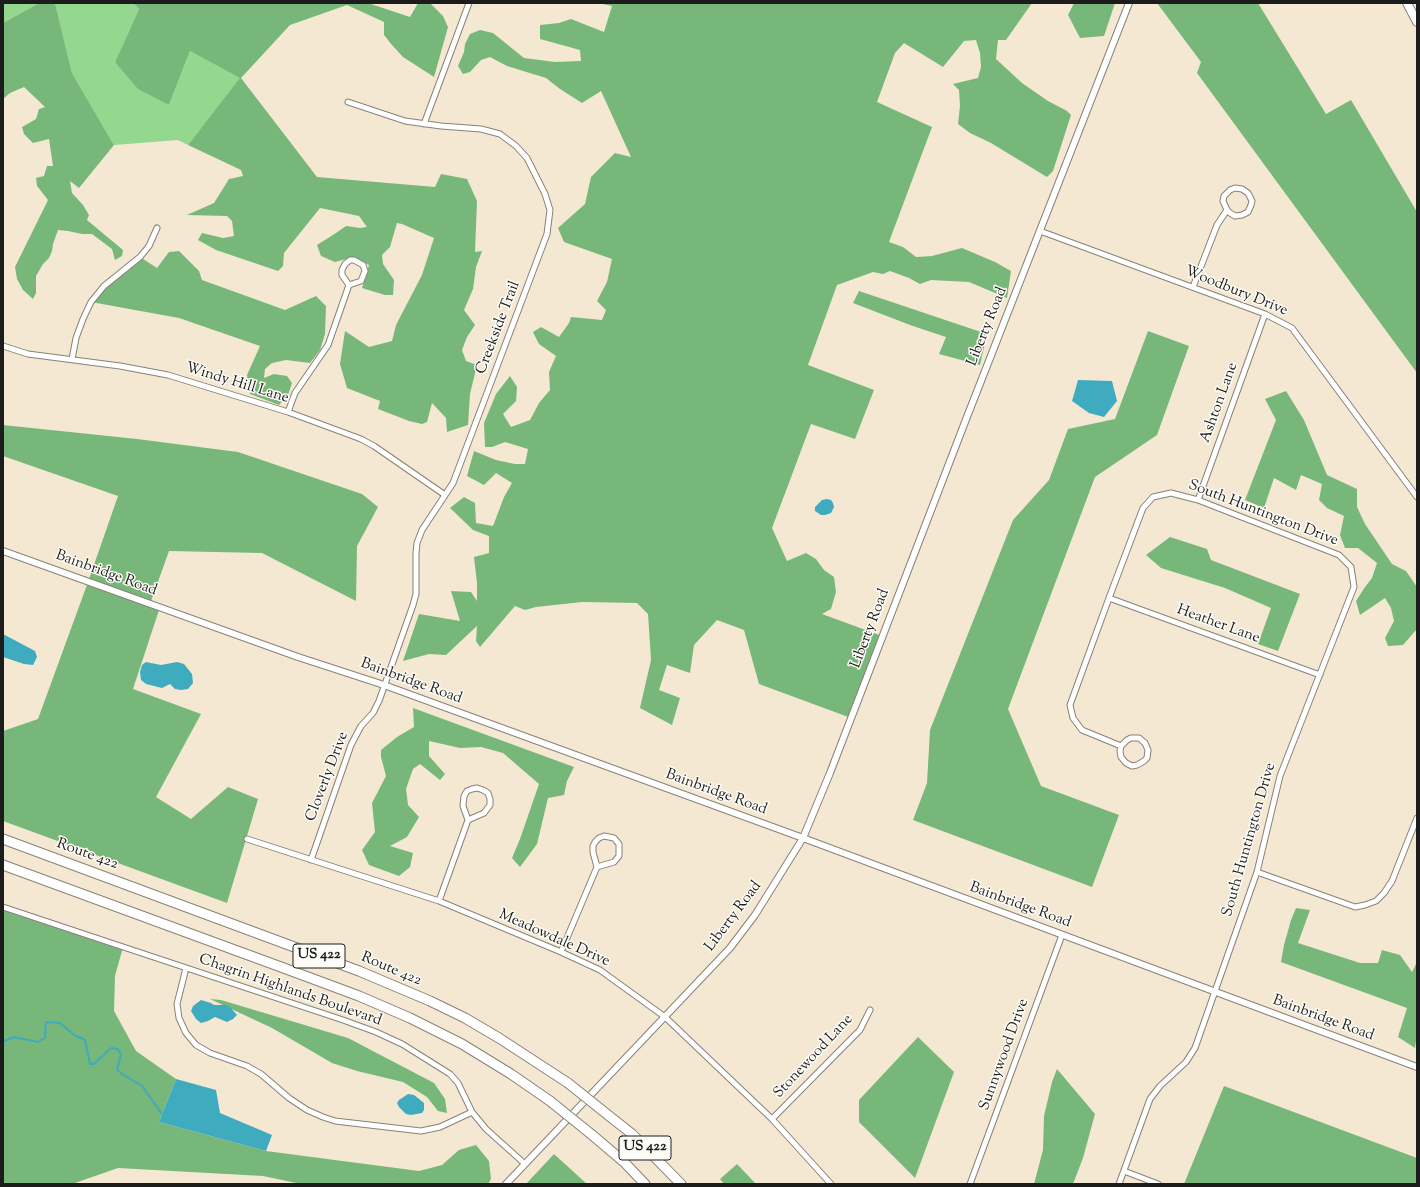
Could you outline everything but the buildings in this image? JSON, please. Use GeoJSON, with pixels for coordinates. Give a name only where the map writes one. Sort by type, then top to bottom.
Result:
{"type":"FeatureCollection","features":[{"type":"Feature","properties":{"kind":"highway","name":"Route 422"},"geometry":{"type":"LineString","coordinates":[[3,839],[359,971],[430,1001],[464,1018],[499,1038],[568,1084],[608,1114],[632,1134],[681,1184]]}},
{"type":"Feature","properties":{"kind":"highway","name":"US 422"},"geometry":{"type":"LineString","coordinates":[[3,865],[359,996],[410,1018],[462,1044],[511,1074],[550,1101],[624,1162],[645,1184]]}},
{"type":"Feature","properties":{"kind":"main road"},"geometry":{"type":"LineString","coordinates":[[1407,3],[1417,22]]}},
{"type":"Feature","properties":{"kind":"street"},"geometry":{"type":"LineString","coordinates":[[424,124],[469,3]]}},
{"type":"Feature","properties":{"kind":"street","name":"Liberty Road"},"geometry":{"type":"LineString","coordinates":[[506,1184],[730,948],[755,915],[803,838],[830,773],[965,422],[1129,3]]}},
{"type":"Feature","properties":{"kind":"street","name":"Creekside Trail"},"geometry":{"type":"LineString","coordinates":[[348,102],[397,119],[424,124],[481,129],[500,134],[516,146],[527,158],[545,194],[550,210],[547,234],[453,483],[422,530],[417,544],[416,594],[384,685]]}},
{"type":"Feature","properties":{"kind":"street"},"geometry":{"type":"LineString","coordinates":[[1194,287],[1217,225],[1226,210],[1223,201],[1224,196],[1230,190],[1235,188],[1242,188],[1248,193],[1252,201],[1248,212],[1235,216],[1226,210]]}},
{"type":"Feature","properties":{"kind":"street"},"geometry":{"type":"LineString","coordinates":[[72,359],[76,338],[91,302],[104,286],[140,257],[149,246],[157,228]]}},
{"type":"Feature","properties":{"kind":"street","name":"Woodbury Drive"},"geometry":{"type":"LineString","coordinates":[[1040,231],[1265,314],[1292,328],[1417,497]]}},
{"type":"Feature","properties":{"kind":"street"},"geometry":{"type":"LineString","coordinates":[[350,260],[354,260],[363,266],[365,271],[361,281],[349,285],[342,275],[342,270],[345,264],[350,260]]}},
{"type":"Feature","properties":{"kind":"street"},"geometry":{"type":"LineString","coordinates":[[288,412],[295,393],[328,345],[349,285]]}},
{"type":"Feature","properties":{"kind":"street","name":"Ashton Lane"},"geometry":{"type":"LineString","coordinates":[[1198,500],[1265,314]]}},
{"type":"Feature","properties":{"kind":"street","name":"Windy Hill Lane"},"geometry":{"type":"LineString","coordinates":[[3,346],[28,354],[139,369],[168,375],[288,412],[361,439],[374,446],[445,494]]}},
{"type":"Feature","properties":{"kind":"street","name":"South Huntington Drive"},"geometry":{"type":"LineString","coordinates":[[1120,1184],[1150,1100],[1160,1086],[1186,1062],[1195,1048],[1257,872],[1280,776],[1354,587],[1351,567],[1339,555],[1198,500],[1171,493],[1152,497],[1142,508],[1070,706],[1073,718],[1082,730],[1121,746]]}},
{"type":"Feature","properties":{"kind":"street","name":"Bainbridge Road"},"geometry":{"type":"LineString","coordinates":[[3,551],[298,657],[384,685],[803,838],[1417,1068]]}},
{"type":"Feature","properties":{"kind":"street","name":"Heather Lane"},"geometry":{"type":"LineString","coordinates":[[1108,598],[1320,675]]}},
{"type":"Feature","properties":{"kind":"street","name":"Cloverly Drive"},"geometry":{"type":"LineString","coordinates":[[311,860],[351,745],[361,726],[373,712],[384,685]]}},
{"type":"Feature","properties":{"kind":"street"},"geometry":{"type":"LineString","coordinates":[[1131,738],[1139,738],[1147,746],[1147,758],[1137,766],[1132,766],[1126,763],[1121,757],[1121,746],[1131,738]]}},
{"type":"Feature","properties":{"kind":"street"},"geometry":{"type":"LineString","coordinates":[[439,902],[468,820],[463,806],[464,796],[467,791],[477,788],[488,793],[490,805],[484,813],[468,820]]}},
{"type":"Feature","properties":{"kind":"street"},"geometry":{"type":"LineString","coordinates":[[1257,872],[1354,907],[1365,905],[1376,901],[1384,894],[1392,881],[1417,818]]}},
{"type":"Feature","properties":{"kind":"street"},"geometry":{"type":"LineString","coordinates":[[561,952],[597,867],[593,846],[599,838],[604,836],[614,838],[619,844],[619,856],[614,862],[597,867]]}},
{"type":"Feature","properties":{"kind":"street","name":"Meadowdale Drive"},"geometry":{"type":"LineString","coordinates":[[247,838],[439,902],[561,952],[600,970],[665,1017],[772,1119],[831,1184]]}},
{"type":"Feature","properties":{"kind":"street","name":"Chagrin Highlands Boulevard"},"geometry":{"type":"LineString","coordinates":[[3,907],[344,1020],[402,1044],[450,1074],[458,1083],[472,1112],[486,1129],[525,1164]]}},
{"type":"Feature","properties":{"kind":"street","name":"Sunnywood Drive"},"geometry":{"type":"LineString","coordinates":[[970,1184],[1062,935]]}},
{"type":"Feature","properties":{"kind":"street"},"geometry":{"type":"LineString","coordinates":[[186,968],[177,1004],[179,1018],[186,1033],[196,1045],[210,1053],[247,1066],[261,1074],[289,1098],[307,1110],[335,1121],[421,1131],[440,1127],[472,1112]]}},
{"type":"Feature","properties":{"kind":"street","name":"Stonewood Lane"},"geometry":{"type":"LineString","coordinates":[[772,1119],[860,1030],[870,1010]]}},
{"type":"Feature","properties":{"kind":"street"},"geometry":{"type":"LineString","coordinates":[[1124,1171],[1158,1184]]}},
{"type":"Feature","properties":{"kind":"green space"},"geometry":{"type":"Polygon","coordinates":[[[3,3],[39,3],[3,23],[3,3]]]}},
{"type":"Feature","properties":{"kind":"green space"},"geometry":{"type":"Polygon","coordinates":[[[39,3],[55,3],[72,73],[114,145],[79,188],[70,181],[72,193],[83,205],[89,215],[87,220],[123,250],[122,256],[115,260],[112,249],[92,234],[58,230],[49,258],[43,264],[36,276],[36,293],[33,299],[23,290],[17,279],[15,267],[48,200],[37,186],[36,178],[44,176],[47,166],[53,166],[49,139],[33,143],[24,134],[22,127],[36,119],[39,109],[45,107],[24,87],[10,93],[3,99],[3,23],[39,3]]]}},
{"type":"Feature","properties":{"kind":"green space"},"geometry":{"type":"Polygon","coordinates":[[[55,3],[133,3],[139,9],[115,62],[169,105],[190,51],[241,78],[188,145],[178,140],[114,145],[72,73],[55,3]]]}},
{"type":"Feature","properties":{"kind":"green space"},"geometry":{"type":"Polygon","coordinates":[[[133,3],[368,3],[410,17],[418,3],[430,3],[443,16],[448,27],[434,77],[403,57],[392,45],[384,35],[384,22],[347,5],[290,25],[241,78],[317,177],[435,187],[441,174],[467,179],[477,201],[475,252],[482,251],[476,267],[473,289],[464,310],[475,325],[467,337],[462,350],[466,361],[477,365],[470,394],[468,425],[447,432],[446,418],[432,403],[427,422],[422,424],[409,421],[378,409],[380,401],[347,388],[340,364],[345,331],[369,347],[392,341],[396,325],[422,275],[434,238],[397,223],[390,247],[382,255],[383,264],[394,280],[393,295],[385,295],[362,288],[369,265],[354,257],[335,262],[321,256],[317,245],[346,226],[360,228],[367,227],[359,216],[320,208],[284,253],[283,266],[278,271],[216,250],[198,240],[202,233],[223,238],[234,236],[232,221],[227,216],[187,215],[214,203],[229,179],[243,176],[241,170],[188,145],[240,78],[190,51],[169,105],[138,89],[115,62],[139,9],[133,3]]]}},
{"type":"Feature","properties":{"kind":"green space"},"geometry":{"type":"Polygon","coordinates":[[[598,3],[1032,3],[1006,40],[998,40],[996,59],[1022,83],[1071,115],[1053,171],[1047,177],[991,143],[970,133],[958,124],[960,106],[959,90],[953,84],[978,78],[981,67],[980,53],[976,40],[964,41],[943,67],[904,43],[895,53],[877,102],[932,127],[889,242],[903,247],[916,257],[932,256],[962,248],[995,262],[1011,271],[1007,298],[969,282],[931,280],[920,284],[890,271],[883,274],[873,272],[837,285],[808,365],[874,390],[855,439],[811,424],[772,528],[787,561],[806,553],[816,559],[824,570],[834,577],[836,592],[831,609],[822,614],[882,636],[851,718],[759,684],[744,630],[717,620],[694,645],[690,673],[667,665],[659,690],[680,698],[672,725],[640,708],[651,660],[648,614],[637,603],[582,602],[536,607],[525,610],[515,606],[480,647],[476,641],[477,626],[446,655],[429,654],[403,661],[419,614],[460,621],[451,591],[471,592],[477,601],[477,583],[474,557],[489,553],[489,536],[473,530],[450,508],[464,497],[475,503],[476,523],[493,526],[504,497],[512,483],[496,473],[484,485],[467,476],[474,451],[496,460],[515,464],[525,464],[528,449],[505,442],[492,447],[485,447],[484,423],[496,394],[510,376],[517,387],[516,401],[503,414],[511,427],[530,420],[539,403],[550,390],[549,372],[556,356],[539,344],[533,332],[541,327],[559,337],[569,323],[571,317],[602,320],[606,310],[597,301],[607,282],[612,259],[564,242],[558,228],[585,204],[591,177],[615,153],[631,157],[601,91],[582,103],[546,78],[507,66],[490,57],[481,60],[470,72],[463,74],[458,66],[470,34],[480,30],[493,33],[524,58],[555,62],[581,61],[580,50],[540,39],[540,25],[559,23],[571,19],[604,32],[612,6],[598,3]]]}},
{"type":"Feature","properties":{"kind":"green space"},"geometry":{"type":"Polygon","coordinates":[[[1074,3],[1115,3],[1104,36],[1080,38],[1068,15],[1074,3]]]}},
{"type":"Feature","properties":{"kind":"green space"},"geometry":{"type":"Polygon","coordinates":[[[1157,3],[1258,3],[1326,114],[1351,100],[1417,212],[1417,373],[1197,73],[1201,62],[1157,3]]]}},
{"type":"Feature","properties":{"kind":"green space"},"geometry":{"type":"Polygon","coordinates":[[[179,251],[199,271],[202,280],[285,310],[316,296],[326,306],[325,334],[320,350],[310,363],[286,360],[272,363],[265,369],[264,378],[274,374],[287,376],[292,383],[288,395],[279,405],[250,394],[247,375],[260,346],[179,318],[91,302],[104,286],[140,257],[157,268],[169,252],[179,251]]]}},
{"type":"Feature","properties":{"kind":"green space"},"geometry":{"type":"Polygon","coordinates":[[[859,291],[987,334],[980,365],[939,354],[946,337],[853,303],[859,291]]]}},
{"type":"Feature","properties":{"kind":"green space"},"geometry":{"type":"Polygon","coordinates":[[[1148,331],[1189,346],[1157,435],[1095,477],[1008,709],[1041,786],[1119,815],[1092,887],[913,820],[927,783],[930,730],[1013,520],[1049,480],[1068,429],[1115,419],[1148,331]]]}},
{"type":"Feature","properties":{"kind":"green space"},"geometry":{"type":"Polygon","coordinates":[[[1286,391],[1304,420],[1327,475],[1357,489],[1357,507],[1365,524],[1392,564],[1406,571],[1417,587],[1417,629],[1403,645],[1388,646],[1385,638],[1394,621],[1391,608],[1385,598],[1360,615],[1356,601],[1372,578],[1377,563],[1358,548],[1345,548],[1340,535],[1344,516],[1327,508],[1319,500],[1322,484],[1301,475],[1296,490],[1274,478],[1264,508],[1245,500],[1276,420],[1265,399],[1286,391]]]}},
{"type":"Feature","properties":{"kind":"green space"},"geometry":{"type":"Polygon","coordinates":[[[3,425],[137,439],[238,452],[362,494],[378,507],[357,546],[356,601],[262,553],[169,551],[150,604],[160,607],[133,689],[201,714],[156,797],[191,819],[228,787],[258,799],[227,903],[3,821],[3,731],[38,719],[118,496],[3,456],[3,425]]]}},
{"type":"Feature","properties":{"kind":"green space"},"geometry":{"type":"Polygon","coordinates":[[[1170,537],[1207,549],[1211,560],[1300,594],[1278,651],[1258,644],[1271,608],[1225,588],[1161,568],[1146,555],[1170,537]]]}},
{"type":"Feature","properties":{"kind":"green space"},"geometry":{"type":"Polygon","coordinates":[[[413,708],[574,767],[567,781],[564,795],[548,798],[537,844],[520,867],[512,858],[539,784],[503,753],[481,747],[460,748],[429,741],[429,756],[445,774],[440,780],[420,764],[413,769],[406,789],[408,805],[419,817],[407,837],[390,846],[413,853],[410,867],[399,876],[369,865],[362,850],[375,832],[372,803],[386,776],[381,757],[381,750],[397,737],[414,727],[413,708]]]}},
{"type":"Feature","properties":{"kind":"green space"},"geometry":{"type":"Polygon","coordinates":[[[3,907],[123,947],[115,976],[114,1011],[136,1051],[176,1079],[159,1122],[266,1151],[419,1171],[442,1165],[459,1150],[476,1145],[489,1161],[491,1179],[488,1184],[301,1184],[263,1176],[118,1168],[72,1184],[3,1184],[3,907]]]}},
{"type":"Feature","properties":{"kind":"green space"},"geometry":{"type":"Polygon","coordinates":[[[1296,908],[1310,910],[1298,943],[1360,963],[1378,963],[1382,950],[1400,955],[1412,972],[1417,962],[1417,1034],[1415,1048],[1398,1037],[1407,1008],[1281,962],[1284,945],[1296,908]]]}},
{"type":"Feature","properties":{"kind":"green space"},"geometry":{"type":"Polygon","coordinates":[[[210,999],[221,1000],[348,1038],[434,1083],[445,1099],[447,1113],[438,1111],[427,1097],[403,1082],[357,1071],[332,1063],[272,1028],[210,999]]]}},
{"type":"Feature","properties":{"kind":"green space"},"geometry":{"type":"Polygon","coordinates":[[[918,1037],[954,1072],[915,1178],[859,1122],[859,1100],[918,1037]]]}},
{"type":"Feature","properties":{"kind":"green space"},"geometry":{"type":"Polygon","coordinates":[[[1057,1069],[1095,1114],[1083,1158],[1073,1184],[1034,1184],[1043,1150],[1044,1116],[1052,1082],[1057,1069]]]}},
{"type":"Feature","properties":{"kind":"green space"},"geometry":{"type":"Polygon","coordinates":[[[1224,1086],[1417,1158],[1417,1184],[1184,1184],[1224,1086]]]}},
{"type":"Feature","properties":{"kind":"green space"},"geometry":{"type":"Polygon","coordinates":[[[554,1154],[587,1184],[526,1184],[554,1154]]]}},
{"type":"Feature","properties":{"kind":"green space"},"geometry":{"type":"Polygon","coordinates":[[[737,1164],[756,1184],[724,1184],[720,1179],[737,1164]]]}},
{"type":"Feature","properties":{"kind":"water"},"geometry":{"type":"Polygon","coordinates":[[[1078,380],[1112,381],[1117,401],[1104,417],[1089,413],[1072,401],[1078,380]]]}},
{"type":"Feature","properties":{"kind":"water"},"geometry":{"type":"Polygon","coordinates":[[[822,500],[831,500],[834,507],[831,513],[821,515],[815,511],[815,507],[822,500]]]}},
{"type":"Feature","properties":{"kind":"water"},"geometry":{"type":"Polygon","coordinates":[[[3,634],[35,651],[37,657],[33,665],[24,664],[3,657],[3,634]]]}},
{"type":"Feature","properties":{"kind":"water"},"geometry":{"type":"Polygon","coordinates":[[[146,662],[161,665],[177,662],[184,664],[192,674],[193,683],[188,689],[181,690],[175,689],[170,684],[162,688],[146,684],[141,680],[140,672],[142,665],[146,662]]]}},
{"type":"Feature","properties":{"kind":"water"},"geometry":{"type":"Polygon","coordinates":[[[201,1000],[214,1005],[226,1005],[230,1007],[237,1015],[227,1022],[215,1017],[201,1023],[196,1019],[191,1011],[193,1006],[201,1000]]]}},
{"type":"Feature","properties":{"kind":"water"},"geometry":{"type":"Polygon","coordinates":[[[176,1079],[216,1090],[220,1113],[272,1135],[266,1151],[159,1122],[176,1079]]]}},
{"type":"Feature","properties":{"kind":"water"},"geometry":{"type":"Polygon","coordinates":[[[408,1094],[414,1095],[424,1103],[424,1110],[422,1113],[411,1115],[406,1114],[399,1107],[397,1103],[399,1100],[408,1094]]]}},
{"type":"Feature","properties":{"kind":"waterway"},"geometry":{"type":"LineString","coordinates":[[3,1038],[4,1041],[14,1037],[38,1042],[45,1038],[46,1022],[60,1023],[74,1035],[85,1040],[90,1064],[94,1064],[111,1048],[118,1049],[121,1055],[117,1069],[122,1074],[142,1086],[162,1114]]}}]}
